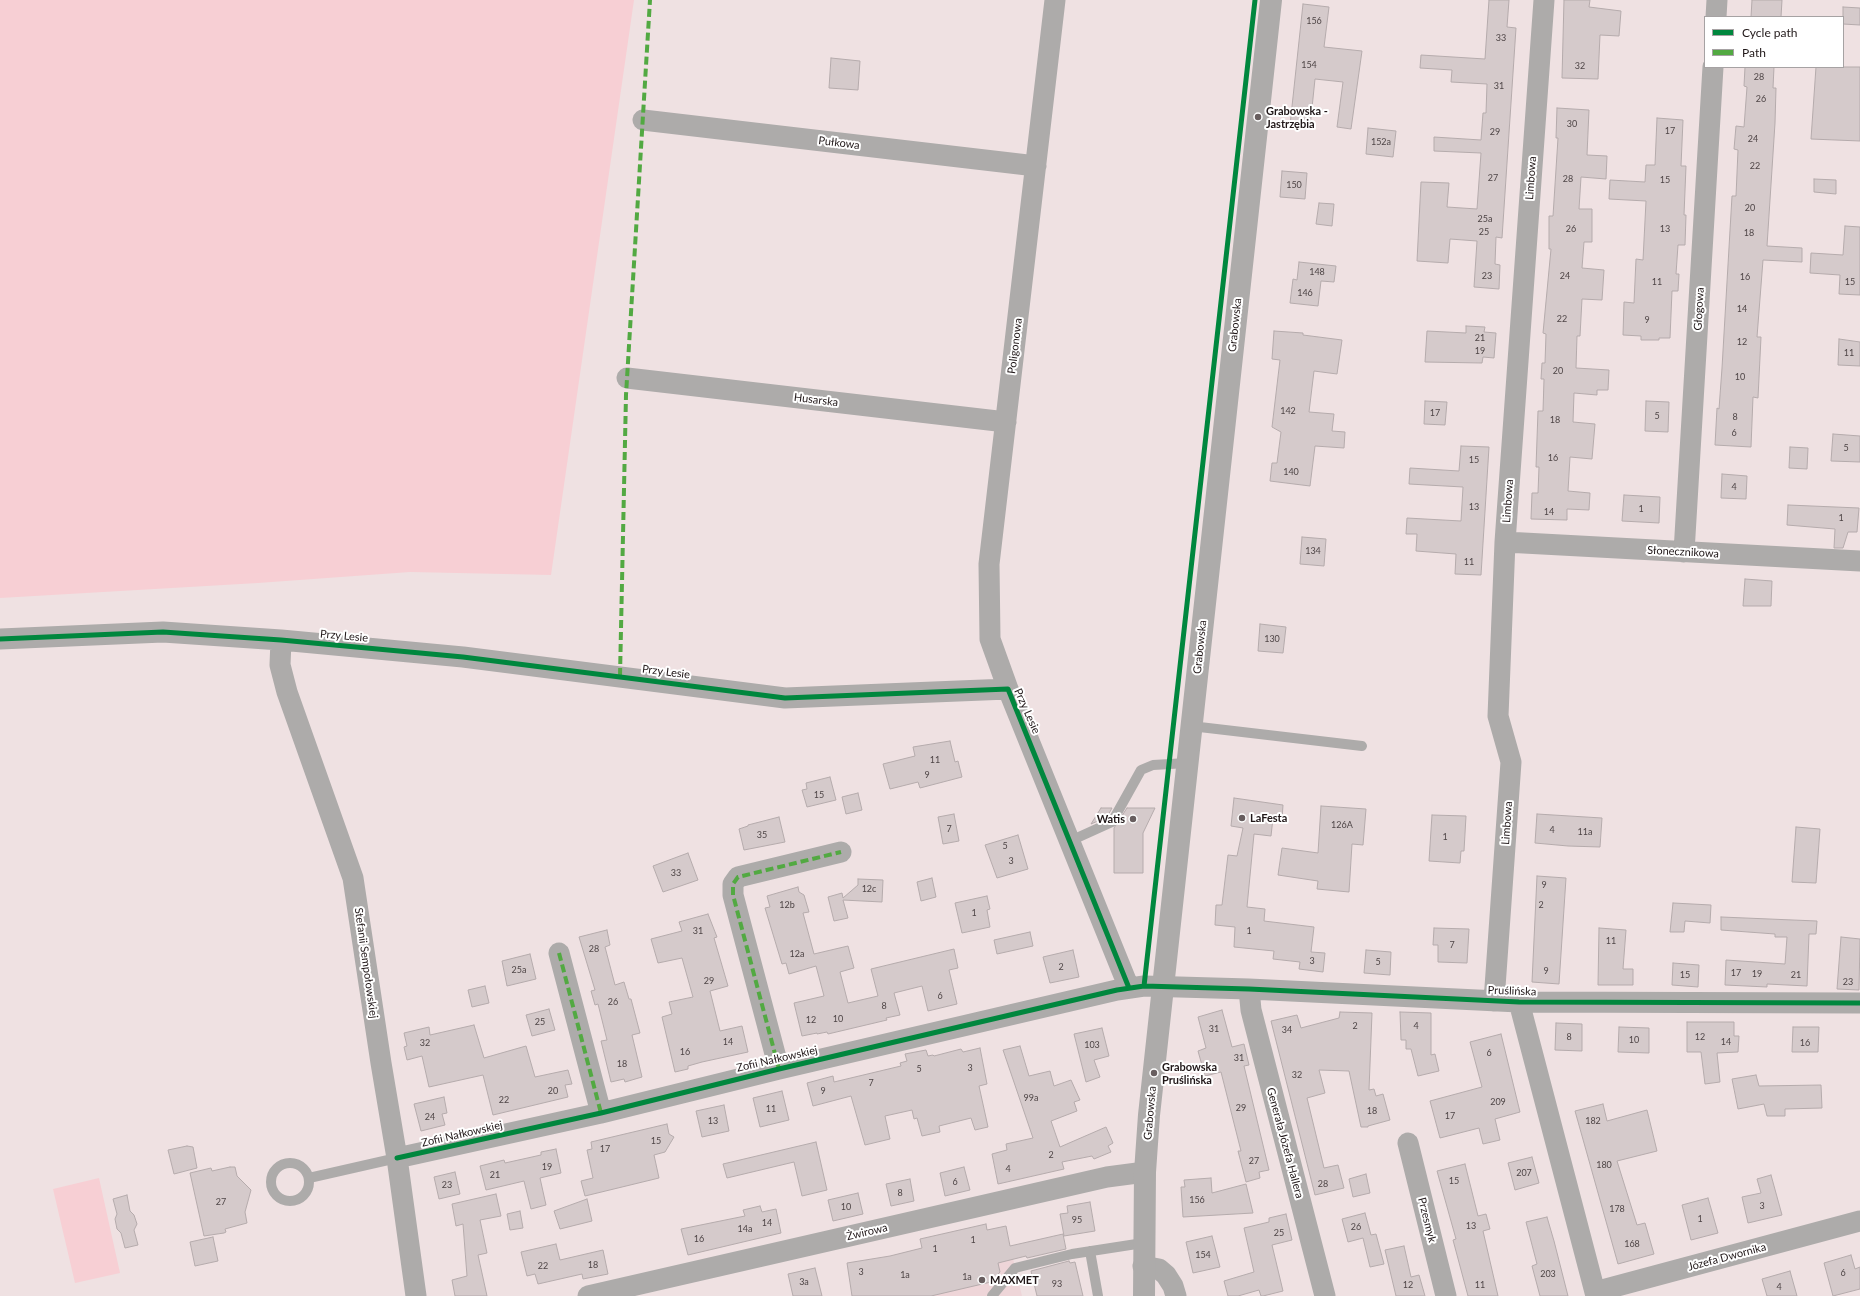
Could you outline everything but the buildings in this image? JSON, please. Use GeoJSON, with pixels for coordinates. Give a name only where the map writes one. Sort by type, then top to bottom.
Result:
{"type":"FeatureCollection","features":[{"type":"Feature","properties":{"kind":"street","name":"Poligonowa"},"geometry":{"type":"LineString","coordinates":[[1008,689],[990,639],[989,564],[1055,0]]}},
{"type":"Feature","properties":{"kind":"street","name":"Grabowska"},"geometry":{"type":"LineString","coordinates":[[1144,1296],[1143,1244],[1145,1172],[1163,986],[1271,0]]}},
{"type":"Feature","properties":{"kind":"street","name":"Limbowa"},"geometry":{"type":"LineString","coordinates":[[1494,1001],[1511,762],[1498,716],[1505,542],[1544,0]]}},
{"type":"Feature","properties":{"kind":"street"},"geometry":{"type":"LineString","coordinates":[[1716,16],[1717,0]]}},
{"type":"Feature","properties":{"kind":"street","name":"Głogowa"},"geometry":{"type":"LineString","coordinates":[[1684,552],[1713,68]]}},
{"type":"Feature","properties":{"kind":"street","name":"Pułkowa"},"geometry":{"type":"LineString","coordinates":[[643,120],[1036,166]]}},
{"type":"Feature","properties":{"kind":"street","name":"Husarska"},"geometry":{"type":"LineString","coordinates":[[627,378],[1006,422]]}},
{"type":"Feature","properties":{"kind":"street","name":"Słonecznikowa"},"geometry":{"type":"LineString","coordinates":[[1505,542],[1860,562]]}},
{"type":"Feature","properties":{"kind":"street","name":"Przy Lesie"},"geometry":{"type":"LineString","coordinates":[[0,640],[163,632],[280,640],[463,657],[786,698],[1008,689],[1129,988]]}},
{"type":"Feature","properties":{"kind":"street","name":"Stefanii Sempołowskiej"},"geometry":{"type":"LineString","coordinates":[[280,640],[280,664],[286,692],[353,878],[397,1158],[416,1296]]}},
{"type":"Feature","properties":{"kind":"street"},"geometry":{"type":"LineString","coordinates":[[779,1069],[733,895],[733,884],[738,877],[841,852]]}},
{"type":"Feature","properties":{"kind":"street"},"geometry":{"type":"LineString","coordinates":[[559,953],[601,1113]]}},
{"type":"Feature","properties":{"kind":"street","name":"Pruślińska"},"geometry":{"type":"LineString","coordinates":[[1163,986],[1519,1002],[1860,1003]]}},
{"type":"Feature","properties":{"kind":"street","name":"Zofii Nałkowskiej"},"geometry":{"type":"LineString","coordinates":[[397,1158],[601,1113],[779,1069],[1129,988],[1163,986]]}},
{"type":"Feature","properties":{"kind":"street","name":"Generała Józefa Hallera"},"geometry":{"type":"LineString","coordinates":[[1249,989],[1251,1010],[1325,1296]]}},
{"type":"Feature","properties":{"kind":"street"},"geometry":{"type":"LineString","coordinates":[[1519,1002],[1595,1294]]}},
{"type":"Feature","properties":{"kind":"street","name":"Przesmyk"},"geometry":{"type":"LineString","coordinates":[[1408,1143],[1446,1296]]}},
{"type":"Feature","properties":{"kind":"street","name":"Żwirowa"},"geometry":{"type":"LineString","coordinates":[[588,1296],[1099,1179],[1145,1172]]}},
{"type":"Feature","properties":{"kind":"street","name":"Józefa Dwornika"},"geometry":{"type":"LineString","coordinates":[[1595,1294],[1860,1221]]}},
{"type":"Feature","properties":{"kind":"street"},"geometry":{"type":"LineString","coordinates":[[1143,1266],[1159,1269],[1166,1275],[1173,1286],[1176,1296]]}},
{"type":"Feature","properties":{"kind":"lane"},"geometry":{"type":"LineString","coordinates":[[1191,726],[1362,746]]}},
{"type":"Feature","properties":{"kind":"lane"},"geometry":{"type":"LineString","coordinates":[[1070,841],[1112,822],[1142,770],[1153,765],[1187,763]]}},
{"type":"Feature","properties":{"kind":"lane"},"geometry":{"type":"LineString","coordinates":[[309,1178],[397,1158]]}},
{"type":"Feature","properties":{"kind":"lane"},"geometry":{"type":"LineString","coordinates":[[992,1296],[1015,1268],[1072,1254],[1143,1244]]}},
{"type":"Feature","properties":{"kind":"lane"},"geometry":{"type":"LineString","coordinates":[[1090,1252],[1098,1296]]}},
{"type":"Feature","properties":{"kind":"shaded area"},"geometry":{"type":"Polygon","coordinates":[[[0,0],[634,0],[551,575],[410,572],[258,583],[0,598],[0,0]]]}},
{"type":"Feature","properties":{"kind":"shaded area"},"geometry":{"type":"Polygon","coordinates":[[[99,1178],[120,1273],[75,1283],[53,1189],[99,1178]]]}},
{"type":"Feature","properties":{"kind":"shaded area"},"geometry":{"type":"Polygon","coordinates":[[[1013,1259],[1022,1296],[854,1296],[1013,1259]]]}},
{"type":"Feature","properties":{"kind":"marked path"},"geometry":{"type":"LineString","coordinates":[[620,676],[626,395],[650,0]]}},
{"type":"Feature","properties":{"kind":"marked path"},"geometry":{"type":"LineString","coordinates":[[779,1069],[733,895],[733,884],[738,877],[841,852]]}},
{"type":"Feature","properties":{"kind":"marked path"},"geometry":{"type":"LineString","coordinates":[[559,953],[601,1113]]}},
{"type":"Feature","properties":{"kind":"cycle path"},"geometry":{"type":"LineString","coordinates":[[1144,986],[1255,0]]}},
{"type":"Feature","properties":{"kind":"cycle path"},"geometry":{"type":"LineString","coordinates":[[0,639],[163,632],[281,640],[463,657],[785,698],[1008,689],[1129,988]]}},
{"type":"Feature","properties":{"kind":"cycle path"},"geometry":{"type":"LineString","coordinates":[[397,1158],[601,1113],[779,1069],[1117,990],[1144,986],[1249,989],[1519,1002],[1860,1003]]}},
{"type":"Feature","properties":{"kind":"place","name":"Grabowska - Jastrzębia"},"geometry":{"type":"Point","coordinates":[1258,117]}},
{"type":"Feature","properties":{"kind":"place","name":"LaFesta"},"geometry":{"type":"Point","coordinates":[1242,818]}},
{"type":"Feature","properties":{"kind":"place","name":"Watis"},"geometry":{"type":"Point","coordinates":[1133,819]}},
{"type":"Feature","properties":{"kind":"place","name":"Grabowska Pruślińska"},"geometry":{"type":"Point","coordinates":[1154,1073]}},
{"type":"Feature","properties":{"kind":"place","name":"MAXMET"},"geometry":{"type":"Point","coordinates":[982,1280]}}]}
